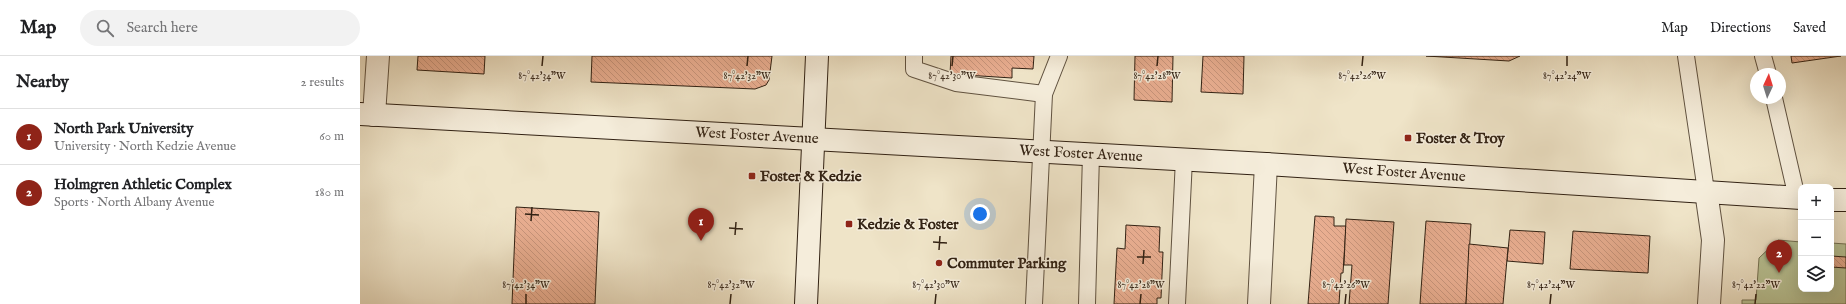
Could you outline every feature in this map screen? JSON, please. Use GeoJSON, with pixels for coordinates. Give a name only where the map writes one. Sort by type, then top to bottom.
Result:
{"type":"FeatureCollection","features":[{"type":"Feature","properties":{"kind":"main road"},"geometry":{"type":"LineString","coordinates":[[367,115],[378,56]]}},
{"type":"Feature","properties":{"kind":"main road"},"geometry":{"type":"LineString","coordinates":[[806,304],[817,56]]}},
{"type":"Feature","properties":{"kind":"main road","name":"West Foster Avenue"},"geometry":{"type":"LineString","coordinates":[[367,115],[1184,159],[1798,198]]}},
{"type":"Feature","properties":{"kind":"main road"},"geometry":{"type":"LineString","coordinates":[[1258,304],[1266,164]]}},
{"type":"Feature","properties":{"kind":"main road"},"geometry":{"type":"LineString","coordinates":[[1706,191],[1713,240],[1709,304]]}},
{"type":"Feature","properties":{"kind":"main road"},"geometry":{"type":"LineString","coordinates":[[1834,200],[1846,200]]}},
{"type":"Feature","properties":{"kind":"lane"},"geometry":{"type":"LineString","coordinates":[[914,56],[914,69],[956,83],[1044,94]]}},
{"type":"Feature","properties":{"kind":"lane"},"geometry":{"type":"LineString","coordinates":[[1034,304],[1044,94],[1059,56]]}},
{"type":"Feature","properties":{"kind":"lane"},"geometry":{"type":"LineString","coordinates":[[1686,56],[1706,191]]}},
{"type":"Feature","properties":{"kind":"lane"},"geometry":{"type":"LineString","coordinates":[[1763,56],[1766,68]]}},
{"type":"Feature","properties":{"kind":"lane"},"geometry":{"type":"LineString","coordinates":[[1776,104],[1798,194]]}},
{"type":"Feature","properties":{"kind":"lane"},"geometry":{"type":"LineString","coordinates":[[1087,304],[1091,154]]}},
{"type":"Feature","properties":{"kind":"lane"},"geometry":{"type":"LineString","coordinates":[[1177,304],[1184,159]]}},
{"type":"Feature","properties":{"kind":"green space"},"geometry":{"type":"Polygon","coordinates":[[[1778,240],[1798,242],[1798,292],[1834,292],[1834,243],[1846,244],[1846,304],[1742,304],[1742,300],[1756,300],[1759,258],[1778,240]]]}},
{"type":"Feature","properties":{"kind":"building"},"geometry":{"type":"Polygon","coordinates":[[[418,56],[485,56],[484,74],[417,70],[418,56]]]}},
{"type":"Feature","properties":{"kind":"building"},"geometry":{"type":"Polygon","coordinates":[[[592,56],[772,56],[769,80],[766,85],[755,89],[591,82],[592,56]]]}},
{"type":"Feature","properties":{"kind":"building"},"geometry":{"type":"Polygon","coordinates":[[[951,56],[1034,56],[1033,69],[1012,68],[1012,78],[950,74],[951,56]]]}},
{"type":"Feature","properties":{"kind":"building"},"geometry":{"type":"Polygon","coordinates":[[[1135,56],[1173,56],[1172,102],[1134,100],[1135,56]]]}},
{"type":"Feature","properties":{"kind":"building"},"geometry":{"type":"Polygon","coordinates":[[[1203,56],[1244,56],[1243,94],[1201,92],[1203,56]]]}},
{"type":"Feature","properties":{"kind":"building"},"geometry":{"type":"Polygon","coordinates":[[[1426,56],[1520,56],[1509,61],[1426,56]]]}},
{"type":"Feature","properties":{"kind":"building"},"geometry":{"type":"Polygon","coordinates":[[[1791,56],[1841,56],[1792,63],[1791,56]]]}},
{"type":"Feature","properties":{"kind":"building"},"geometry":{"type":"Polygon","coordinates":[[[516,207],[599,212],[595,304],[512,304],[516,207]]]}},
{"type":"Feature","properties":{"kind":"building"},"geometry":{"type":"Polygon","coordinates":[[[1315,216],[1334,217],[1334,226],[1346,226],[1343,273],[1341,273],[1339,304],[1308,304],[1315,216]]]}},
{"type":"Feature","properties":{"kind":"building"},"geometry":{"type":"Polygon","coordinates":[[[1346,219],[1394,222],[1388,304],[1349,304],[1352,265],[1344,265],[1346,219]]]}},
{"type":"Feature","properties":{"kind":"building"},"geometry":{"type":"Polygon","coordinates":[[[1426,221],[1471,224],[1466,304],[1420,304],[1426,221]]]}},
{"type":"Feature","properties":{"kind":"building"},"geometry":{"type":"Polygon","coordinates":[[[1126,225],[1160,227],[1159,252],[1163,252],[1161,298],[1157,298],[1157,304],[1114,304],[1117,248],[1125,249],[1126,225]]]}},
{"type":"Feature","properties":{"kind":"building"},"geometry":{"type":"Polygon","coordinates":[[[1510,230],[1545,232],[1543,264],[1507,261],[1510,230]]]}},
{"type":"Feature","properties":{"kind":"building"},"geometry":{"type":"Polygon","coordinates":[[[1573,231],[1650,236],[1648,273],[1570,269],[1573,231]]]}},
{"type":"Feature","properties":{"kind":"building"},"geometry":{"type":"Polygon","coordinates":[[[1469,244],[1508,248],[1503,304],[1466,304],[1469,244]]]}},
{"type":"Feature","properties":{"kind":"building"},"geometry":{"type":"Polygon","coordinates":[[[1834,256],[1846,257],[1846,268],[1834,267],[1834,256]]]}},
{"type":"Feature","properties":{"kind":"place","name":"Foster & Troy"},"geometry":{"type":"Point","coordinates":[1408,138]}},
{"type":"Feature","properties":{"kind":"place","name":"Foster & Kedzie"},"geometry":{"type":"Point","coordinates":[752,176]}},
{"type":"Feature","properties":{"kind":"place","name":"Kedzie & Foster"},"geometry":{"type":"Point","coordinates":[849,224]}},
{"type":"Feature","properties":{"kind":"place","name":"North Park University"},"geometry":{"type":"Point","coordinates":[701,241]}},
{"type":"Feature","properties":{"kind":"place","name":"Commuter Parking"},"geometry":{"type":"Point","coordinates":[939,263]}},
{"type":"Feature","properties":{"kind":"place","name":"Holmgren Athletic Complex"},"geometry":{"type":"Point","coordinates":[1779,273]}}]}
